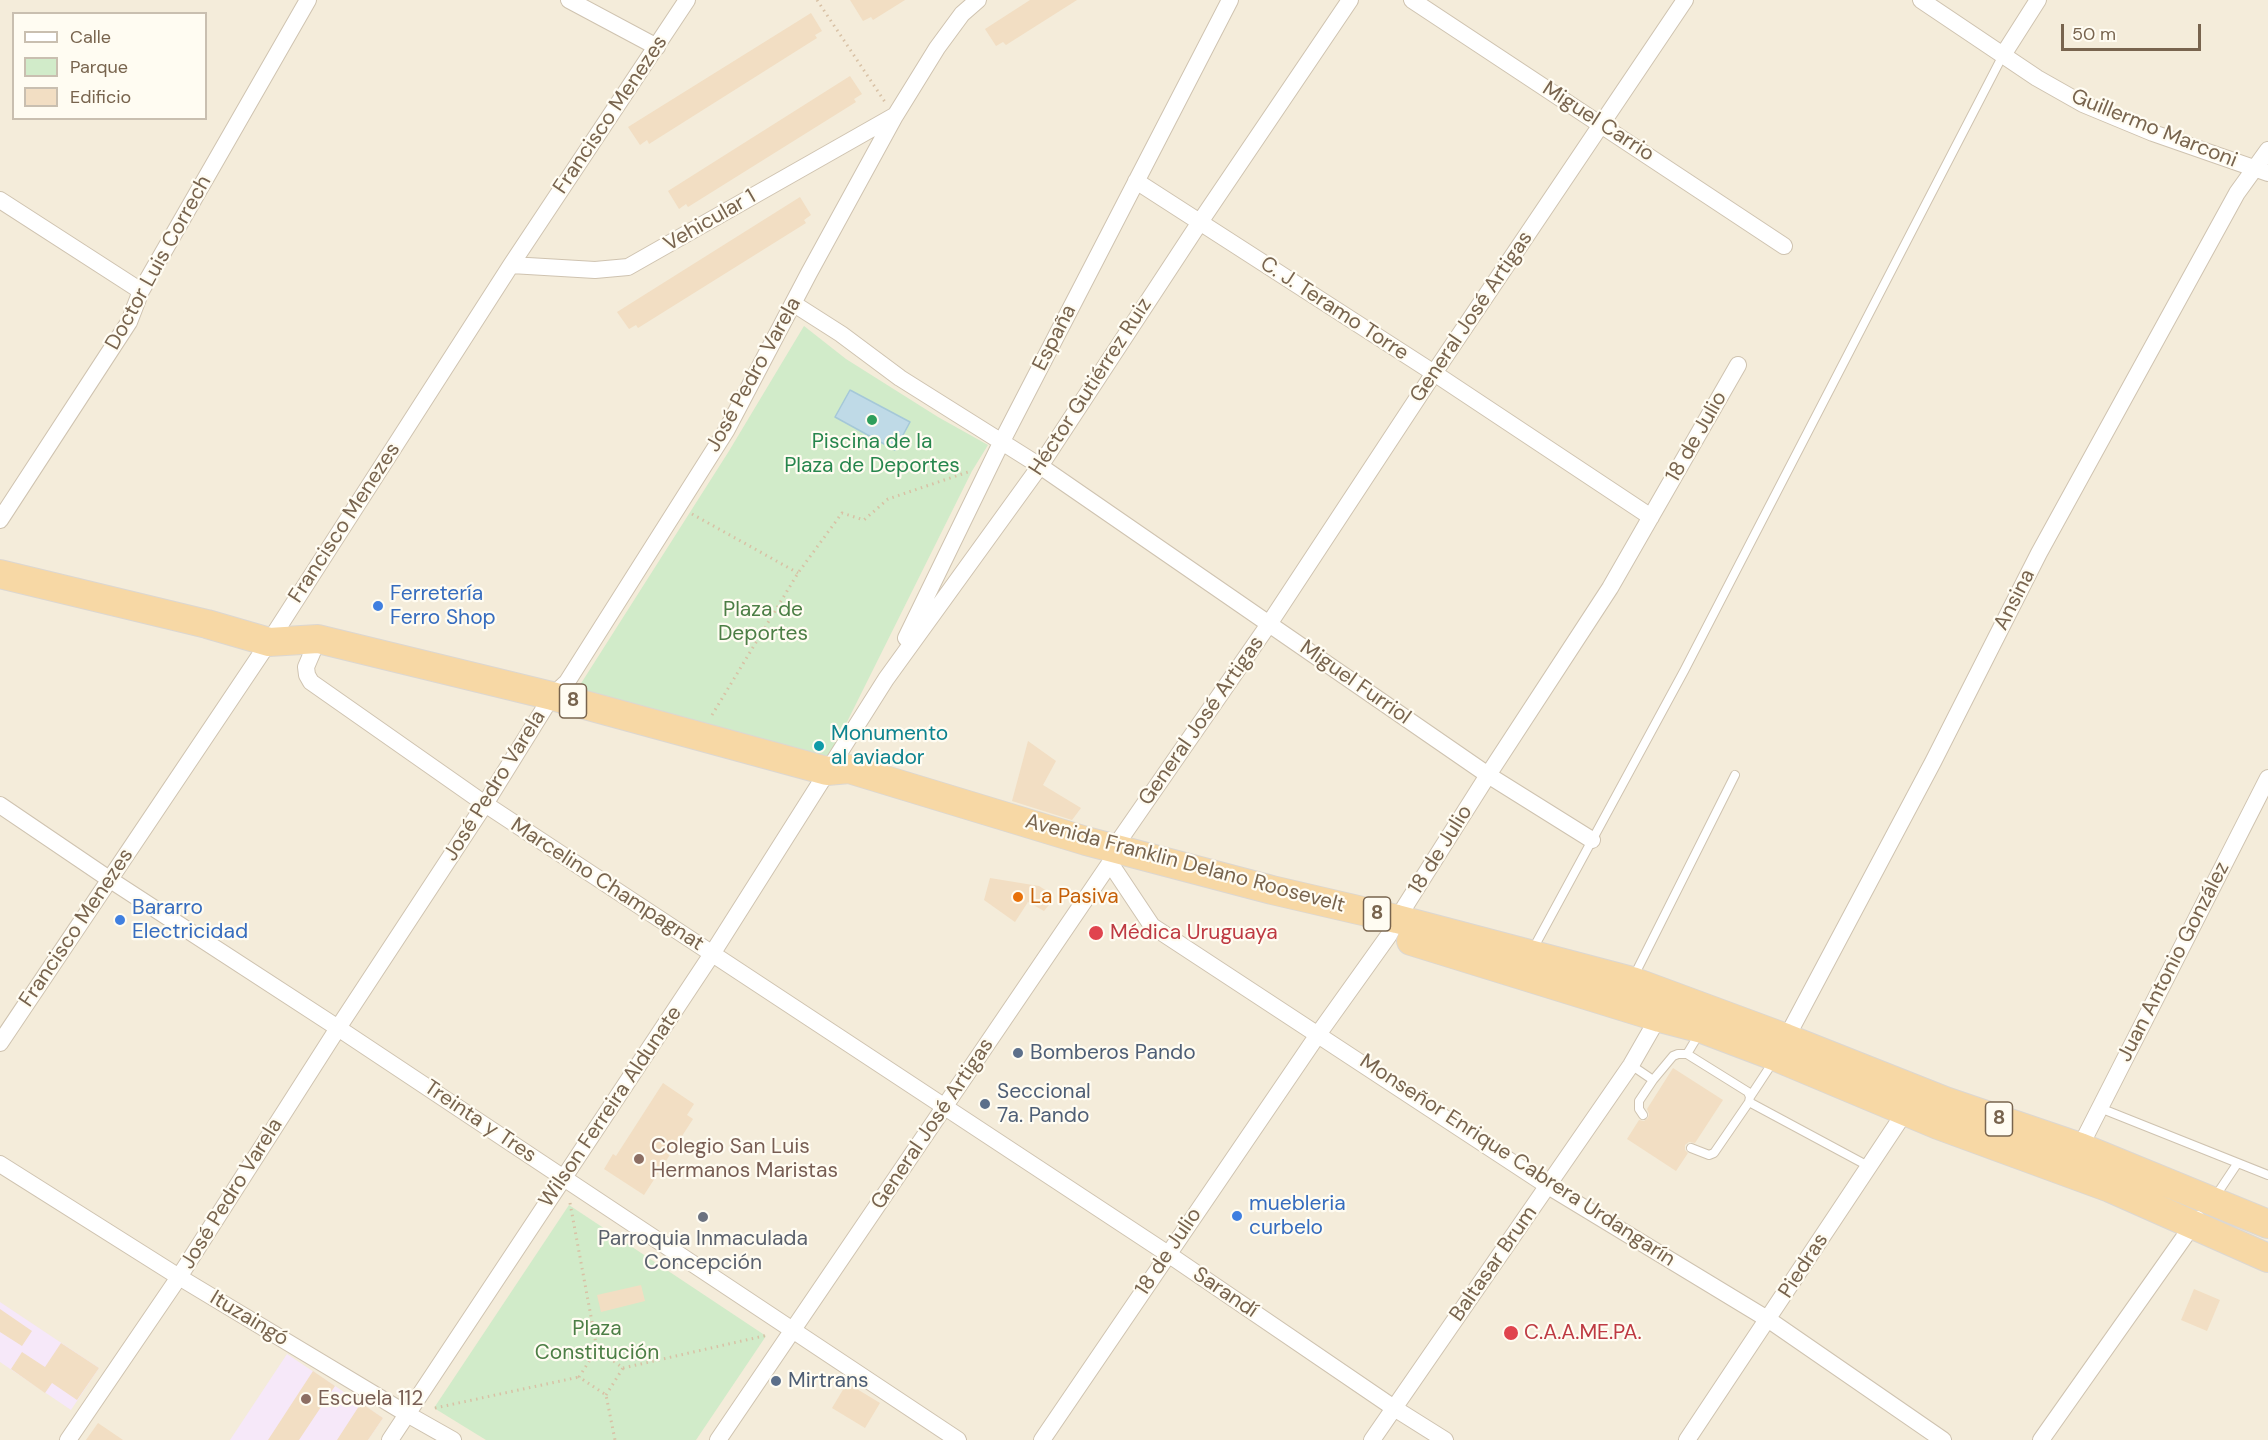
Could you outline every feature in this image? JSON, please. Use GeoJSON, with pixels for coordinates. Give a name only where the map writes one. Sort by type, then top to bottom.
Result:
{"type":"FeatureCollection","features":[{"type":"Feature","properties":{"kind":"highway","name":"Avenida Franklin Delano Roosevelt"},"geometry":{"type":"LineString","coordinates":[[0,574],[207,624],[269,642],[318,639],[552,696],[827,771],[849,769],[1112,855],[1272,890],[1664,1006],[1781,1047],[1912,1100]]}},
{"type":"Feature","properties":{"kind":"highway","name":"Avenida Franklin Delano Roosevelt"},"geometry":{"type":"LineString","coordinates":[[1393,927],[1531,953],[1632,981],[1664,1006],[1702,1029],[1781,1047]]}},
{"type":"Feature","properties":{"kind":"highway","name":"8"},"geometry":{"type":"LineString","coordinates":[[1912,1100],[2080,1147],[2268,1224]]}},
{"type":"Feature","properties":{"kind":"highway","name":"8"},"geometry":{"type":"LineString","coordinates":[[1912,1100],[1938,1125],[2110,1188],[2268,1258]]}},
{"type":"Feature","properties":{"kind":"street","name":"Doctor Luis Correch"},"geometry":{"type":"LineString","coordinates":[[0,520],[129,322],[141,291],[308,0]]}},
{"type":"Feature","properties":{"kind":"street"},"geometry":{"type":"LineString","coordinates":[[569,0],[657,48]]}},
{"type":"Feature","properties":{"kind":"street","name":"Francisco Menezes"},"geometry":{"type":"LineString","coordinates":[[0,1042],[269,642],[511,265],[687,0]]}},
{"type":"Feature","properties":{"kind":"street","name":"José Pedro Varela"},"geometry":{"type":"LineString","coordinates":[[68,1440],[179,1277],[485,804],[552,696],[567,682],[726,430],[895,116],[937,48],[962,14],[978,0]]}},
{"type":"Feature","properties":{"kind":"street","name":"España"},"geometry":{"type":"LineString","coordinates":[[886,679],[1001,442],[1230,0]]}},
{"type":"Feature","properties":{"kind":"street","name":"Héctor Gutiérrez Ruiz"},"geometry":{"type":"LineString","coordinates":[[827,771],[886,679],[1040,466],[1200,222],[1350,0]]}},
{"type":"Feature","properties":{"kind":"street","name":"Miguel Carrio"},"geometry":{"type":"LineString","coordinates":[[1412,0],[1784,246]]}},
{"type":"Feature","properties":{"kind":"street","name":"General José Artigas"},"geometry":{"type":"LineString","coordinates":[[718,1440],[945,1107],[1685,0]]}},
{"type":"Feature","properties":{"kind":"street","name":"Guillermo Marconi"},"geometry":{"type":"LineString","coordinates":[[1921,0],[2037,78],[2083,104],[2153,133],[2261,171]]}},
{"type":"Feature","properties":{"kind":"street"},"geometry":{"type":"LineString","coordinates":[[2003,55],[2038,0]]}},
{"type":"Feature","properties":{"kind":"street","name":"Vehicular 1"},"geometry":{"type":"LineString","coordinates":[[511,265],[595,270],[628,267],[895,116]]}},
{"type":"Feature","properties":{"kind":"street","name":"Ansina"},"geometry":{"type":"LineString","coordinates":[[1781,1047],[1933,762],[2039,553],[2237,193],[2261,171],[2268,150]]}},
{"type":"Feature","properties":{"kind":"street","name":"C. J. Teramo Torre"},"geometry":{"type":"LineString","coordinates":[[1136,181],[1434,373],[1651,517]]}},
{"type":"Feature","properties":{"kind":"street"},"geometry":{"type":"LineString","coordinates":[[0,200],[141,291]]}},
{"type":"Feature","properties":{"kind":"street","name":"Miguel Furriol"},"geometry":{"type":"LineString","coordinates":[[794,304],[841,334],[900,378],[1040,466],[1488,776],[1592,840]]}},
{"type":"Feature","properties":{"kind":"street","name":"18 de Julio"},"geometry":{"type":"LineString","coordinates":[[1042,1440],[1393,927],[1610,588],[1738,365]]}},
{"type":"Feature","properties":{"kind":"street","name":"Marcelino Champagnat"},"geometry":{"type":"LineString","coordinates":[[318,639],[306,667],[307,675],[312,682],[485,804],[945,1107]]}},
{"type":"Feature","properties":{"kind":"street","name":"Wilson Ferreira Aldunate"},"geometry":{"type":"LineString","coordinates":[[390,1440],[712,954],[827,771]]}},
{"type":"Feature","properties":{"kind":"street","name":"Juan Antonio González"},"geometry":{"type":"LineString","coordinates":[[2080,1147],[2268,778]]}},
{"type":"Feature","properties":{"kind":"street","name":"Treinta y Tres"},"geometry":{"type":"LineString","coordinates":[[0,805],[958,1440]]}},
{"type":"Feature","properties":{"kind":"street","name":"Monseñor Enrique Cabrera Urdangarín"},"geometry":{"type":"LineString","coordinates":[[1112,855],[1152,926],[1548,1185],[1769,1320],[1943,1440]]}},
{"type":"Feature","properties":{"kind":"street","name":"Baltasar Brum"},"geometry":{"type":"LineString","coordinates":[[1372,1440],[1630,1065],[1664,1006]]}},
{"type":"Feature","properties":{"kind":"street","name":"Piedras"},"geometry":{"type":"LineString","coordinates":[[1687,1440],[1769,1320],[1912,1100]]}},
{"type":"Feature","properties":{"kind":"street","name":"Sarandí"},"geometry":{"type":"LineString","coordinates":[[945,1107],[1445,1440]]}},
{"type":"Feature","properties":{"kind":"street","name":"Ituzaingó"},"geometry":{"type":"LineString","coordinates":[[0,1164],[179,1277],[453,1440]]}},
{"type":"Feature","properties":{"kind":"street"},"geometry":{"type":"LineString","coordinates":[[2041,1440],[2193,1224],[2213,1200]]}},
{"type":"Feature","properties":{"kind":"lane"},"geometry":{"type":"LineString","coordinates":[[1531,953],[1706,629],[2003,55]]}},
{"type":"Feature","properties":{"kind":"lane"},"geometry":{"type":"LineString","coordinates":[[1632,981],[1735,775]]}},
{"type":"Feature","properties":{"kind":"lane"},"geometry":{"type":"LineString","coordinates":[[1687,1054],[1702,1029]]}},
{"type":"Feature","properties":{"kind":"lane"},"geometry":{"type":"LineString","coordinates":[[1691,1148],[1709,1155],[1714,1153],[1781,1047]]}},
{"type":"Feature","properties":{"kind":"lane"},"geometry":{"type":"LineString","coordinates":[[1643,1114],[1639,1109],[1639,1101],[1653,1080],[1673,1056],[1687,1054],[1748,1092],[1750,1099],[1870,1167]]}},
{"type":"Feature","properties":{"kind":"lane"},"geometry":{"type":"LineString","coordinates":[[1630,1065],[1653,1080]]}},
{"type":"Feature","properties":{"kind":"lane"},"geometry":{"type":"LineString","coordinates":[[2100,1108],[2268,1175]]}},
{"type":"Feature","properties":{"kind":"lane"},"geometry":{"type":"LineString","coordinates":[[2213,1200],[2237,1164]]}},
{"type":"Feature","properties":{"kind":"path"},"geometry":{"type":"LineString","coordinates":[[817,0],[895,116]]}},
{"type":"Feature","properties":{"kind":"path"},"geometry":{"type":"LineString","coordinates":[[697,735],[700,734],[798,573],[842,513],[864,520],[888,499],[972,471],[988,471]]}},
{"type":"Feature","properties":{"kind":"path"},"geometry":{"type":"LineString","coordinates":[[678,506],[798,573]]}},
{"type":"Feature","properties":{"kind":"path"},"geometry":{"type":"LineString","coordinates":[[565,1179],[597,1348],[623,1368]]}},
{"type":"Feature","properties":{"kind":"path"},"geometry":{"type":"LineString","coordinates":[[615,1440],[606,1395],[623,1368],[793,1329]]}},
{"type":"Feature","properties":{"kind":"path"},"geometry":{"type":"LineString","coordinates":[[579,1377],[597,1348]]}},
{"type":"Feature","properties":{"kind":"path"},"geometry":{"type":"LineString","coordinates":[[407,1414],[579,1377],[606,1395]]}},
{"type":"Feature","properties":{"kind":"shaded area"},"geometry":{"type":"Polygon","coordinates":[[[0,0],[2268,0],[2268,1440],[0,1440],[0,0]]]}},
{"type":"Feature","properties":{"kind":"shaded area"},"geometry":{"type":"Polygon","coordinates":[[[0,1302],[99,1368],[71,1410],[0,1362],[0,1302]]]}},
{"type":"Feature","properties":{"kind":"shaded area","name":"Escuela 112"},"geometry":{"type":"Polygon","coordinates":[[[287,1354],[383,1418],[368,1440],[230,1440],[287,1354]]]}},
{"type":"Feature","properties":{"kind":"green space","name":"Plaza de Deportes"},"geometry":{"type":"Polygon","coordinates":[[[804,326],[846,359],[938,417],[988,445],[972,471],[824,765],[573,696],[729,451],[804,326]]]}},
{"type":"Feature","properties":{"kind":"green space","name":"Plaza Constitución"},"geometry":{"type":"Polygon","coordinates":[[[569,1205],[766,1336],[696,1440],[486,1440],[434,1408],[569,1205]]]}},
{"type":"Feature","properties":{"kind":"water","name":"Piscina de la Plaza de Deportes"},"geometry":{"type":"Polygon","coordinates":[[[850,390],[910,422],[895,450],[835,417],[850,390]]]}},
{"type":"Feature","properties":{"kind":"building"},"geometry":{"type":"Polygon","coordinates":[[[850,0],[905,0],[873,20],[871,17],[863,21],[850,0]]]}},
{"type":"Feature","properties":{"kind":"building"},"geometry":{"type":"Polygon","coordinates":[[[1030,0],[1077,0],[1006,45],[1003,42],[996,46],[985,29],[1030,0]]]}},
{"type":"Feature","properties":{"kind":"building"},"geometry":{"type":"Polygon","coordinates":[[[811,13],[822,31],[815,35],[817,38],[649,144],[647,140],[640,145],[628,127],[811,13]]]}},
{"type":"Feature","properties":{"kind":"building"},"geometry":{"type":"Polygon","coordinates":[[[850,76],[862,94],[854,99],[856,102],[688,207],[686,204],[679,209],[668,191],[850,76]]]}},
{"type":"Feature","properties":{"kind":"building"},"geometry":{"type":"Polygon","coordinates":[[[800,197],[811,215],[804,220],[806,223],[638,328],[636,325],[629,329],[617,312],[800,197]]]}},
{"type":"Feature","properties":{"kind":"building"},"geometry":{"type":"Polygon","coordinates":[[[1028,741],[1056,761],[1043,785],[1081,808],[1072,820],[1012,801],[1028,741]]]}},
{"type":"Feature","properties":{"kind":"building","name":"La Pasiva"},"geometry":{"type":"Polygon","coordinates":[[[990,878],[1039,886],[1050,893],[1052,901],[1044,911],[1028,902],[1015,922],[984,900],[990,878]]]}},
{"type":"Feature","properties":{"kind":"building"},"geometry":{"type":"Polygon","coordinates":[[[1673,1068],[1723,1100],[1695,1143],[1689,1142],[1685,1145],[1688,1153],[1676,1171],[1627,1139],[1639,1120],[1644,1121],[1648,1118],[1647,1109],[1673,1068]]]}},
{"type":"Feature","properties":{"kind":"building"},"geometry":{"type":"Polygon","coordinates":[[[663,1083],[694,1104],[687,1115],[693,1119],[644,1195],[604,1169],[613,1154],[616,1156],[663,1083]]]}},
{"type":"Feature","properties":{"kind":"building"},"geometry":{"type":"Polygon","coordinates":[[[641,1285],[645,1301],[601,1312],[597,1295],[641,1285]]]}},
{"type":"Feature","properties":{"kind":"building"},"geometry":{"type":"Polygon","coordinates":[[[2194,1289],[2220,1300],[2207,1331],[2181,1320],[2194,1289]]]}},
{"type":"Feature","properties":{"kind":"building"},"geometry":{"type":"Polygon","coordinates":[[[0,1309],[32,1331],[22,1346],[0,1332],[0,1309]]]}},
{"type":"Feature","properties":{"kind":"building"},"geometry":{"type":"Polygon","coordinates":[[[61,1343],[99,1368],[77,1400],[52,1383],[45,1393],[11,1369],[22,1352],[45,1367],[61,1343]]]}},
{"type":"Feature","properties":{"kind":"building"},"geometry":{"type":"Polygon","coordinates":[[[313,1371],[335,1386],[299,1440],[268,1440],[313,1371]]]}},
{"type":"Feature","properties":{"kind":"building"},"geometry":{"type":"Polygon","coordinates":[[[847,1383],[880,1403],[865,1428],[832,1408],[847,1383]]]}},
{"type":"Feature","properties":{"kind":"building"},"geometry":{"type":"Polygon","coordinates":[[[361,1403],[383,1418],[368,1440],[337,1440],[361,1403]]]}},
{"type":"Feature","properties":{"kind":"building"},"geometry":{"type":"Polygon","coordinates":[[[98,1423],[123,1440],[86,1440],[98,1423]]]}},
{"type":"Feature","properties":{"kind":"place","name":"Piscina de la Plaza de Deportes"},"geometry":{"type":"Point","coordinates":[872,420]}},
{"type":"Feature","properties":{"kind":"place","name":"Ferretería Ferro Shop"},"geometry":{"type":"Point","coordinates":[378,606]}},
{"type":"Feature","properties":{"kind":"place","name":"Monumento al aviador"},"geometry":{"type":"Point","coordinates":[819,746]}},
{"type":"Feature","properties":{"kind":"place","name":"La Pasiva"},"geometry":{"type":"Point","coordinates":[1018,897]}},
{"type":"Feature","properties":{"kind":"place","name":"Bararro Electricidad"},"geometry":{"type":"Point","coordinates":[120,920]}},
{"type":"Feature","properties":{"kind":"place","name":"Médica Uruguaya"},"geometry":{"type":"Point","coordinates":[1096,933]}},
{"type":"Feature","properties":{"kind":"place","name":"Bomberos Pando"},"geometry":{"type":"Point","coordinates":[1018,1053]}},
{"type":"Feature","properties":{"kind":"place","name":"Seccional 7a. Pando"},"geometry":{"type":"Point","coordinates":[985,1104]}},
{"type":"Feature","properties":{"kind":"place","name":"Colegio San Luis Hermanos Maristas"},"geometry":{"type":"Point","coordinates":[639,1159]}},
{"type":"Feature","properties":{"kind":"place","name":"muebleria curbelo"},"geometry":{"type":"Point","coordinates":[1237,1216]}},
{"type":"Feature","properties":{"kind":"place","name":"Parroquia Inmaculada Concepción"},"geometry":{"type":"Point","coordinates":[703,1217]}},
{"type":"Feature","properties":{"kind":"place","name":"C.A.A.ME.PA."},"geometry":{"type":"Point","coordinates":[1511,1333]}},
{"type":"Feature","properties":{"kind":"place","name":"Mirtrans"},"geometry":{"type":"Point","coordinates":[776,1381]}},
{"type":"Feature","properties":{"kind":"place","name":"Escuela 112"},"geometry":{"type":"Point","coordinates":[306,1399]}}]}
